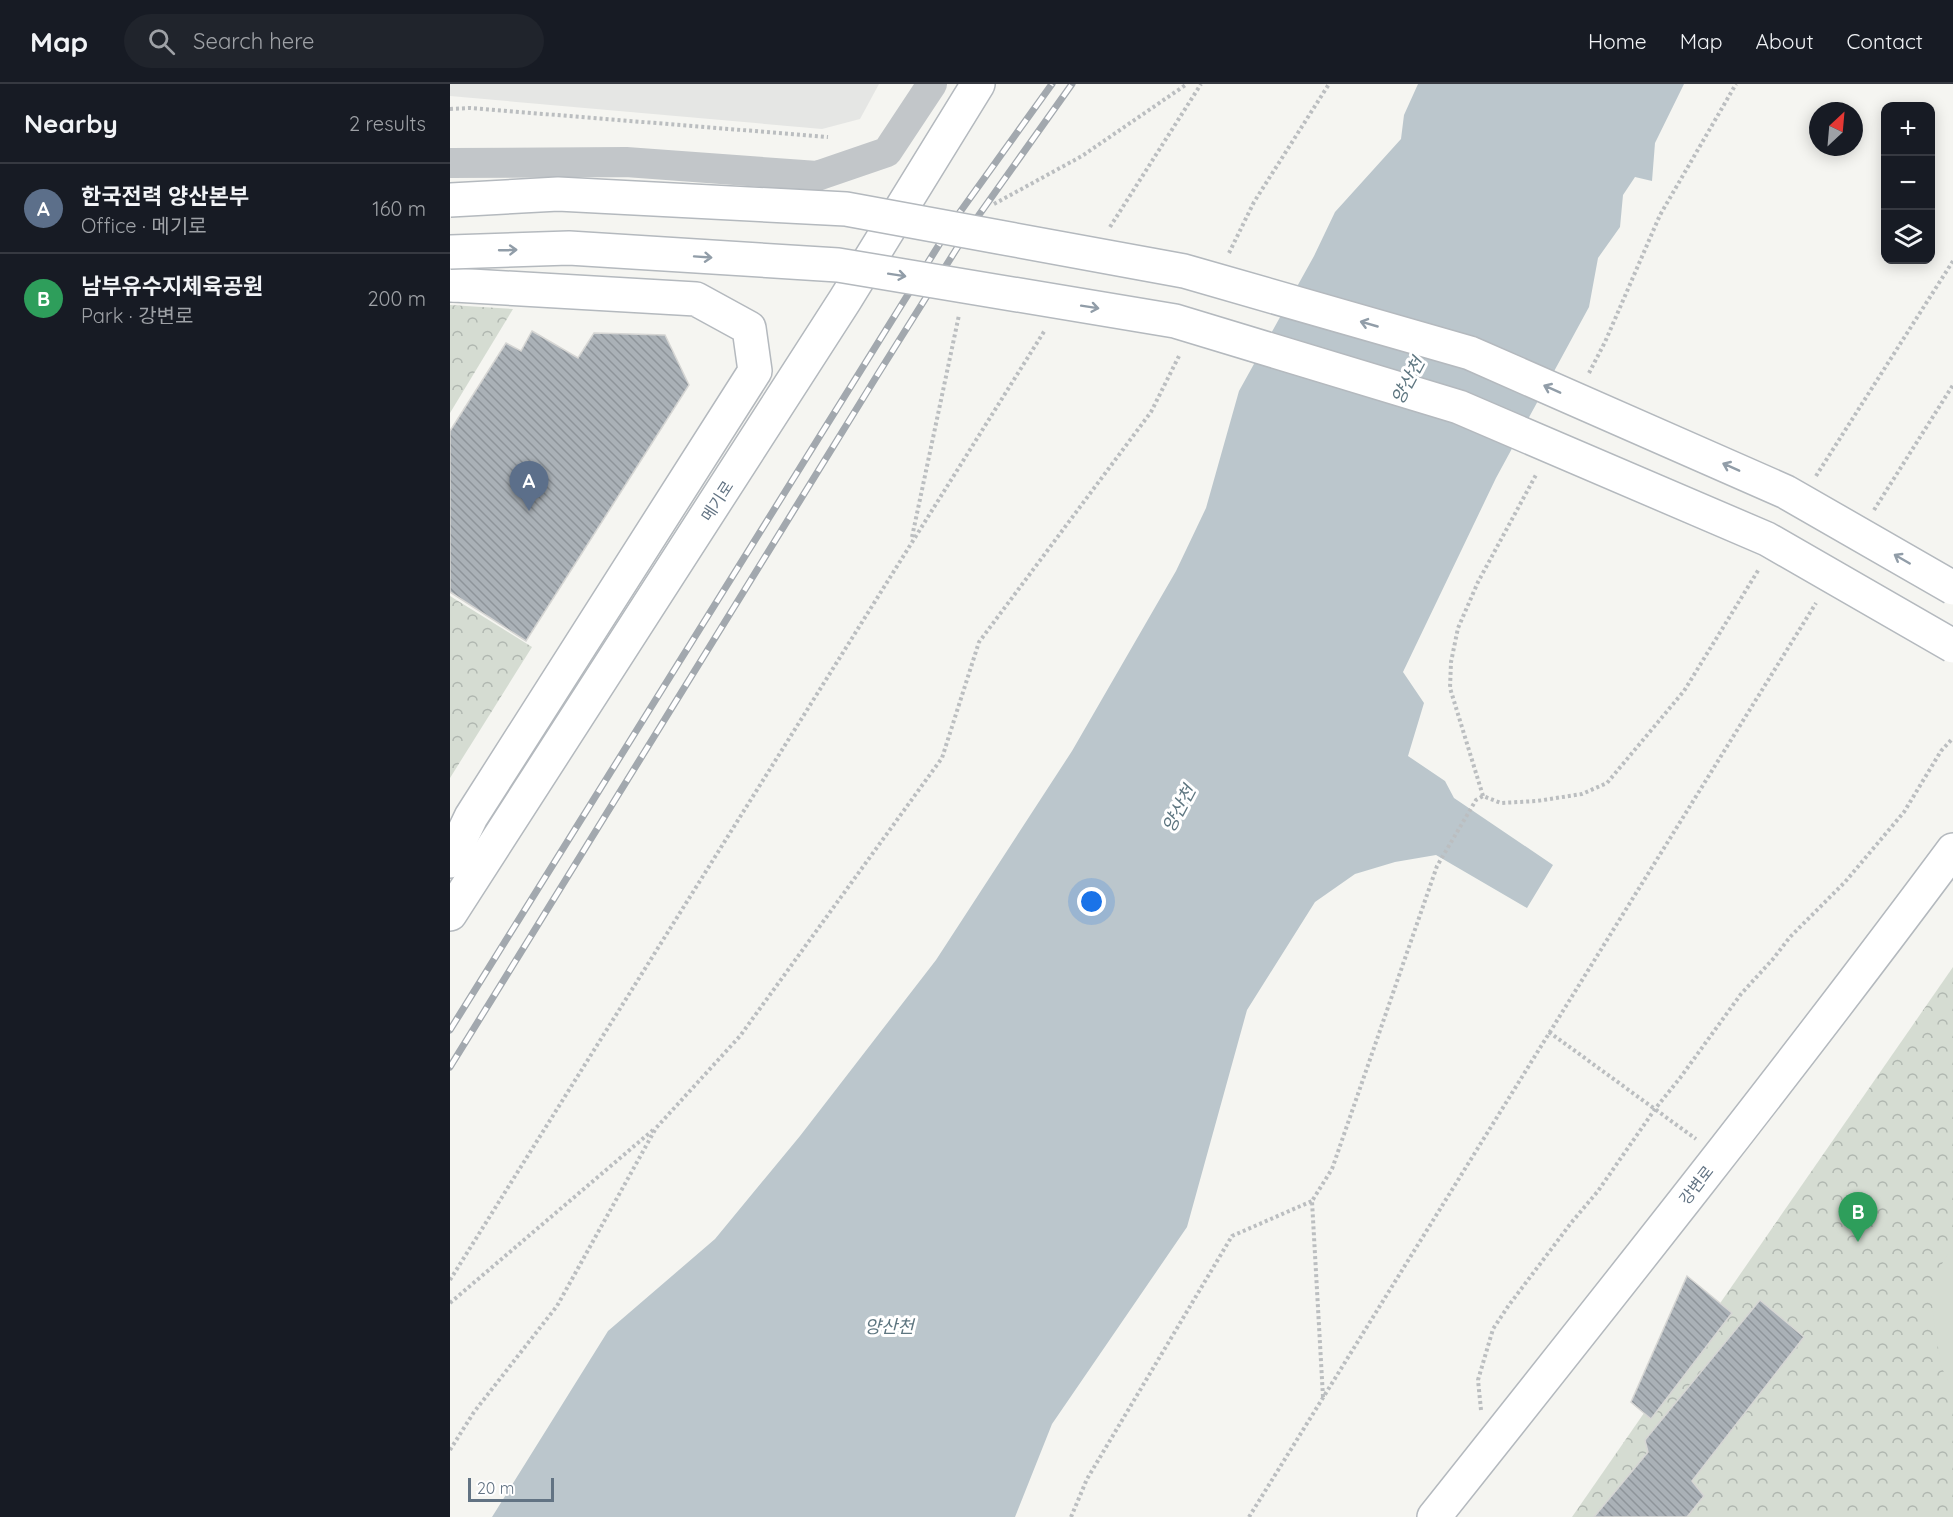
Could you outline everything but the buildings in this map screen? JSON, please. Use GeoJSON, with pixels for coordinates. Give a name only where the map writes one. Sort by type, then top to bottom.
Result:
{"type":"FeatureCollection","features":[{"type":"Feature","properties":{"kind":"main road","name":"메기로"},"geometry":{"type":"LineString","coordinates":[[450,914],[845,300],[978,84]]}},
{"type":"Feature","properties":{"kind":"main road"},"geometry":{"type":"LineString","coordinates":[[450,200],[558,194],[846,209],[1184,272],[1470,353],[1786,492],[1953,588]]}},
{"type":"Feature","properties":{"kind":"main road"},"geometry":{"type":"LineString","coordinates":[[450,252],[569,248],[838,265],[1174,321],[1459,407],[1767,539],[1953,646]]}},
{"type":"Feature","properties":{"kind":"main road"},"geometry":{"type":"LineString","coordinates":[[450,861],[471,817],[756,371],[749,328],[696,299],[452,285]]}},
{"type":"Feature","properties":{"kind":"main road","name":"강변로"},"geometry":{"type":"LineString","coordinates":[[1434,1517],[1722,1152],[1953,850]]}},
{"type":"Feature","properties":{"kind":"street"},"geometry":{"type":"LineString","coordinates":[[450,163],[626,162],[817,177],[887,152],[932,84]]}},
{"type":"Feature","properties":{"kind":"path"},"geometry":{"type":"LineString","coordinates":[[1106,233],[1201,84]]}},
{"type":"Feature","properties":{"kind":"path"},"geometry":{"type":"LineString","coordinates":[[1228,254],[1254,202],[1329,84]]}},
{"type":"Feature","properties":{"kind":"path"},"geometry":{"type":"LineString","coordinates":[[450,109],[470,108],[828,137]]}},
{"type":"Feature","properties":{"kind":"path"},"geometry":{"type":"LineString","coordinates":[[1811,484],[1953,261]]}},
{"type":"Feature","properties":{"kind":"path"},"geometry":{"type":"LineString","coordinates":[[450,1280],[1050,322]]}},
{"type":"Feature","properties":{"kind":"path"},"geometry":{"type":"LineString","coordinates":[[450,1303],[656,1128],[740,1036],[942,758],[978,642],[1151,412],[1182,349]]}},
{"type":"Feature","properties":{"kind":"path"},"geometry":{"type":"LineString","coordinates":[[1323,1397],[1312,1202],[1332,1169],[1437,866],[1476,800],[1483,796],[1501,803],[1537,801],[1582,794],[1607,783],[1684,691],[1763,563]]}},
{"type":"Feature","properties":{"kind":"path"},"geometry":{"type":"LineString","coordinates":[[1481,1412],[1478,1380],[1493,1329],[1552,1248],[1598,1191],[1655,1108],[1680,1078],[1741,994],[1790,937],[1845,882],[1904,812],[1941,751],[1953,738]]}},
{"type":"Feature","properties":{"kind":"path"},"geometry":{"type":"LineString","coordinates":[[1249,1517],[1702,785]]}},
{"type":"Feature","properties":{"kind":"path"},"geometry":{"type":"LineString","coordinates":[[1549,1032],[1699,1142]]}},
{"type":"Feature","properties":{"kind":"path"},"geometry":{"type":"LineString","coordinates":[[450,1450],[474,1412],[557,1306],[656,1128]]}},
{"type":"Feature","properties":{"kind":"path"},"geometry":{"type":"LineString","coordinates":[[1071,1517],[1087,1479],[1232,1236],[1312,1202]]}},
{"type":"Feature","properties":{"kind":"shaded area"},"geometry":{"type":"Polygon","coordinates":[[[450,84],[879,84],[860,119],[822,129],[450,96],[450,84]]]}},
{"type":"Feature","properties":{"kind":"green space"},"geometry":{"type":"Polygon","coordinates":[[[450,305],[513,309],[450,413],[450,305]]]}},
{"type":"Feature","properties":{"kind":"green space"},"geometry":{"type":"Polygon","coordinates":[[[450,596],[532,647],[450,778],[450,596]]]}},
{"type":"Feature","properties":{"kind":"green space"},"geometry":{"type":"Polygon","coordinates":[[[1953,967],[1953,1517],[1572,1517],[1953,967]]]}},
{"type":"Feature","properties":{"kind":"green space"},"geometry":{"type":"Polygon","coordinates":[[[1953,1245],[1953,1392],[1942,1368],[1931,1293],[1939,1269],[1953,1245]]]}},
{"type":"Feature","properties":{"kind":"water","name":"양산천"},"geometry":{"type":"Polygon","coordinates":[[[1418,84],[1684,84],[1655,143],[1652,181],[1635,177],[1623,195],[1620,227],[1598,258],[1589,307],[1496,478],[1403,672],[1424,703],[1408,756],[1445,781],[1454,798],[1553,865],[1527,908],[1436,855],[1395,862],[1355,874],[1315,902],[1247,1010],[1187,1227],[1052,1424],[1015,1517],[492,1517],[608,1331],[715,1239],[800,1136],[936,960],[1072,751],[1176,571],[1206,508],[1239,391],[1314,256],[1335,212],[1401,139],[1404,115],[1418,84]]]}},
{"type":"Feature","properties":{"kind":"railway"},"geometry":{"type":"LineString","coordinates":[[450,1030],[955,219],[1052,84]]}},
{"type":"Feature","properties":{"kind":"railway"},"geometry":{"type":"LineString","coordinates":[[450,1067],[969,229],[1072,84]]}},
{"type":"Feature","properties":{"kind":"place","name":"한국전력 양산본부"},"geometry":{"type":"Point","coordinates":[529,511]}},
{"type":"Feature","properties":{"kind":"place","name":"남부유수지체육공원"},"geometry":{"type":"Point","coordinates":[1858,1242]}}]}
